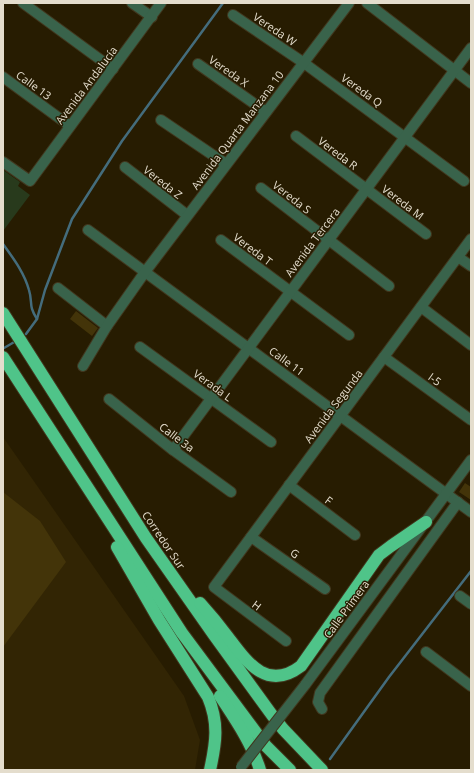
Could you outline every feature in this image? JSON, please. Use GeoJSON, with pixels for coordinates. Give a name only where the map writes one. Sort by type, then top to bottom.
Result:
{"type":"FeatureCollection","features":[{"type":"Feature","properties":{"kind":"highway","name":"Corredor Sur"},"geometry":{"type":"LineString","coordinates":[[3,313],[146,538],[279,724],[322,770]]}},
{"type":"Feature","properties":{"kind":"highway"},"geometry":{"type":"LineString","coordinates":[[3,357],[182,633],[246,738],[257,759],[260,770]]}},
{"type":"Feature","properties":{"kind":"highway"},"geometry":{"type":"LineString","coordinates":[[77,472],[137,583],[208,697],[213,710],[216,735],[210,770]]}},
{"type":"Feature","properties":{"kind":"highway"},"geometry":{"type":"LineString","coordinates":[[146,538],[256,671],[268,675],[280,676],[295,671],[301,666],[380,555],[426,522]]}},
{"type":"Feature","properties":{"kind":"highway"},"geometry":{"type":"LineString","coordinates":[[182,633],[266,746],[290,770]]}},
{"type":"Feature","properties":{"kind":"street"},"geometry":{"type":"LineString","coordinates":[[23,3],[113,69]]}},
{"type":"Feature","properties":{"kind":"street"},"geometry":{"type":"LineString","coordinates":[[132,3],[152,17]]}},
{"type":"Feature","properties":{"kind":"street","name":"Avenida Andalucía"},"geometry":{"type":"LineString","coordinates":[[3,162],[30,181],[161,3]]}},
{"type":"Feature","properties":{"kind":"street","name":"Avenida Quarta Manzana 10"},"geometry":{"type":"LineString","coordinates":[[83,366],[107,326],[187,215],[349,3]]}},
{"type":"Feature","properties":{"kind":"street"},"geometry":{"type":"LineString","coordinates":[[367,3],[471,83]]}},
{"type":"Feature","properties":{"kind":"street","name":"Vereda W"},"geometry":{"type":"LineString","coordinates":[[233,15],[304,62]]}},
{"type":"Feature","properties":{"kind":"street","name":"Avenida Tercera"},"geometry":{"type":"LineString","coordinates":[[173,450],[471,48]]}},
{"type":"Feature","properties":{"kind":"street","name":"Vereda Q"},"geometry":{"type":"LineString","coordinates":[[304,62],[406,136],[464,181]]}},
{"type":"Feature","properties":{"kind":"street","name":"Vereda X"},"geometry":{"type":"LineString","coordinates":[[198,64],[266,112]]}},
{"type":"Feature","properties":{"kind":"street","name":"Calle 13"},"geometry":{"type":"LineString","coordinates":[[3,77],[70,126]]}},
{"type":"Feature","properties":{"kind":"street"},"geometry":{"type":"LineString","coordinates":[[161,120],[226,164]]}},
{"type":"Feature","properties":{"kind":"street","name":"Vereda R"},"geometry":{"type":"LineString","coordinates":[[296,136],[366,189]]}},
{"type":"Feature","properties":{"kind":"street","name":"Vereda Z"},"geometry":{"type":"LineString","coordinates":[[125,167],[187,215]]}},
{"type":"Feature","properties":{"kind":"street","name":"Vereda S"},"geometry":{"type":"LineString","coordinates":[[261,188],[389,286]]}},
{"type":"Feature","properties":{"kind":"street","name":"Vereda M"},"geometry":{"type":"LineString","coordinates":[[366,189],[426,234]]}},
{"type":"Feature","properties":{"kind":"street","name":"Calle 11"},"geometry":{"type":"LineString","coordinates":[[88,230],[471,512]]}},
{"type":"Feature","properties":{"kind":"street","name":"Avenida Segunda"},"geometry":{"type":"LineString","coordinates":[[214,587],[471,239]]}},
{"type":"Feature","properties":{"kind":"street","name":"Vereda T"},"geometry":{"type":"LineString","coordinates":[[221,240],[349,336]]}},
{"type":"Feature","properties":{"kind":"street"},"geometry":{"type":"LineString","coordinates":[[458,256],[471,266]]}},
{"type":"Feature","properties":{"kind":"street"},"geometry":{"type":"LineString","coordinates":[[58,288],[107,326]]}},
{"type":"Feature","properties":{"kind":"street"},"geometry":{"type":"LineString","coordinates":[[421,307],[471,345]]}},
{"type":"Feature","properties":{"kind":"street","name":"Verada L"},"geometry":{"type":"LineString","coordinates":[[140,347],[271,442]]}},
{"type":"Feature","properties":{"kind":"street","name":"I-5"},"geometry":{"type":"LineString","coordinates":[[384,357],[471,420]]}},
{"type":"Feature","properties":{"kind":"street","name":"Calle 3a"},"geometry":{"type":"LineString","coordinates":[[109,399],[173,450],[231,492]]}},
{"type":"Feature","properties":{"kind":"street","name":"Calle Primera"},"geometry":{"type":"LineString","coordinates":[[240,768],[305,685],[471,460]]}},
{"type":"Feature","properties":{"kind":"street","name":"F"},"geometry":{"type":"LineString","coordinates":[[289,485],[355,534]]}},
{"type":"Feature","properties":{"kind":"street"},"geometry":{"type":"LineString","coordinates":[[322,709],[318,702],[320,693],[458,502]]}},
{"type":"Feature","properties":{"kind":"street","name":"G"},"geometry":{"type":"LineString","coordinates":[[250,537],[325,589]]}},
{"type":"Feature","properties":{"kind":"street","name":"H"},"geometry":{"type":"LineString","coordinates":[[214,587],[286,642]]}},
{"type":"Feature","properties":{"kind":"street"},"geometry":{"type":"LineString","coordinates":[[460,596],[471,604]]}},
{"type":"Feature","properties":{"kind":"street"},"geometry":{"type":"LineString","coordinates":[[426,652],[471,686]]}},
{"type":"Feature","properties":{"kind":"shaded area"},"geometry":{"type":"Polygon","coordinates":[[[3,437],[184,696],[200,740],[195,770],[3,770],[3,437]]]}},
{"type":"Feature","properties":{"kind":"green space"},"geometry":{"type":"Polygon","coordinates":[[[3,170],[20,182],[18,186],[30,195],[3,231],[3,170]]]}},
{"type":"Feature","properties":{"kind":"building"},"geometry":{"type":"Polygon","coordinates":[[[76,311],[98,328],[92,336],[70,319],[76,311]]]}},
{"type":"Feature","properties":{"kind":"building"},"geometry":{"type":"Polygon","coordinates":[[[465,483],[471,487],[471,500],[459,492],[465,483]]]}},
{"type":"Feature","properties":{"kind":"building"},"geometry":{"type":"Polygon","coordinates":[[[3,492],[40,521],[66,562],[3,647],[3,492]]]}},
{"type":"Feature","properties":{"kind":"waterway"},"geometry":{"type":"LineString","coordinates":[[26,334],[37,319],[45,290],[72,219],[122,141],[223,3]]}},
{"type":"Feature","properties":{"kind":"waterway"},"geometry":{"type":"LineString","coordinates":[[3,244],[18,266],[27,283],[32,307],[37,319]]}},
{"type":"Feature","properties":{"kind":"waterway"},"geometry":{"type":"LineString","coordinates":[[4,348],[16,341]]}},
{"type":"Feature","properties":{"kind":"waterway"},"geometry":{"type":"LineString","coordinates":[[330,759],[389,677],[471,571]]}}]}
